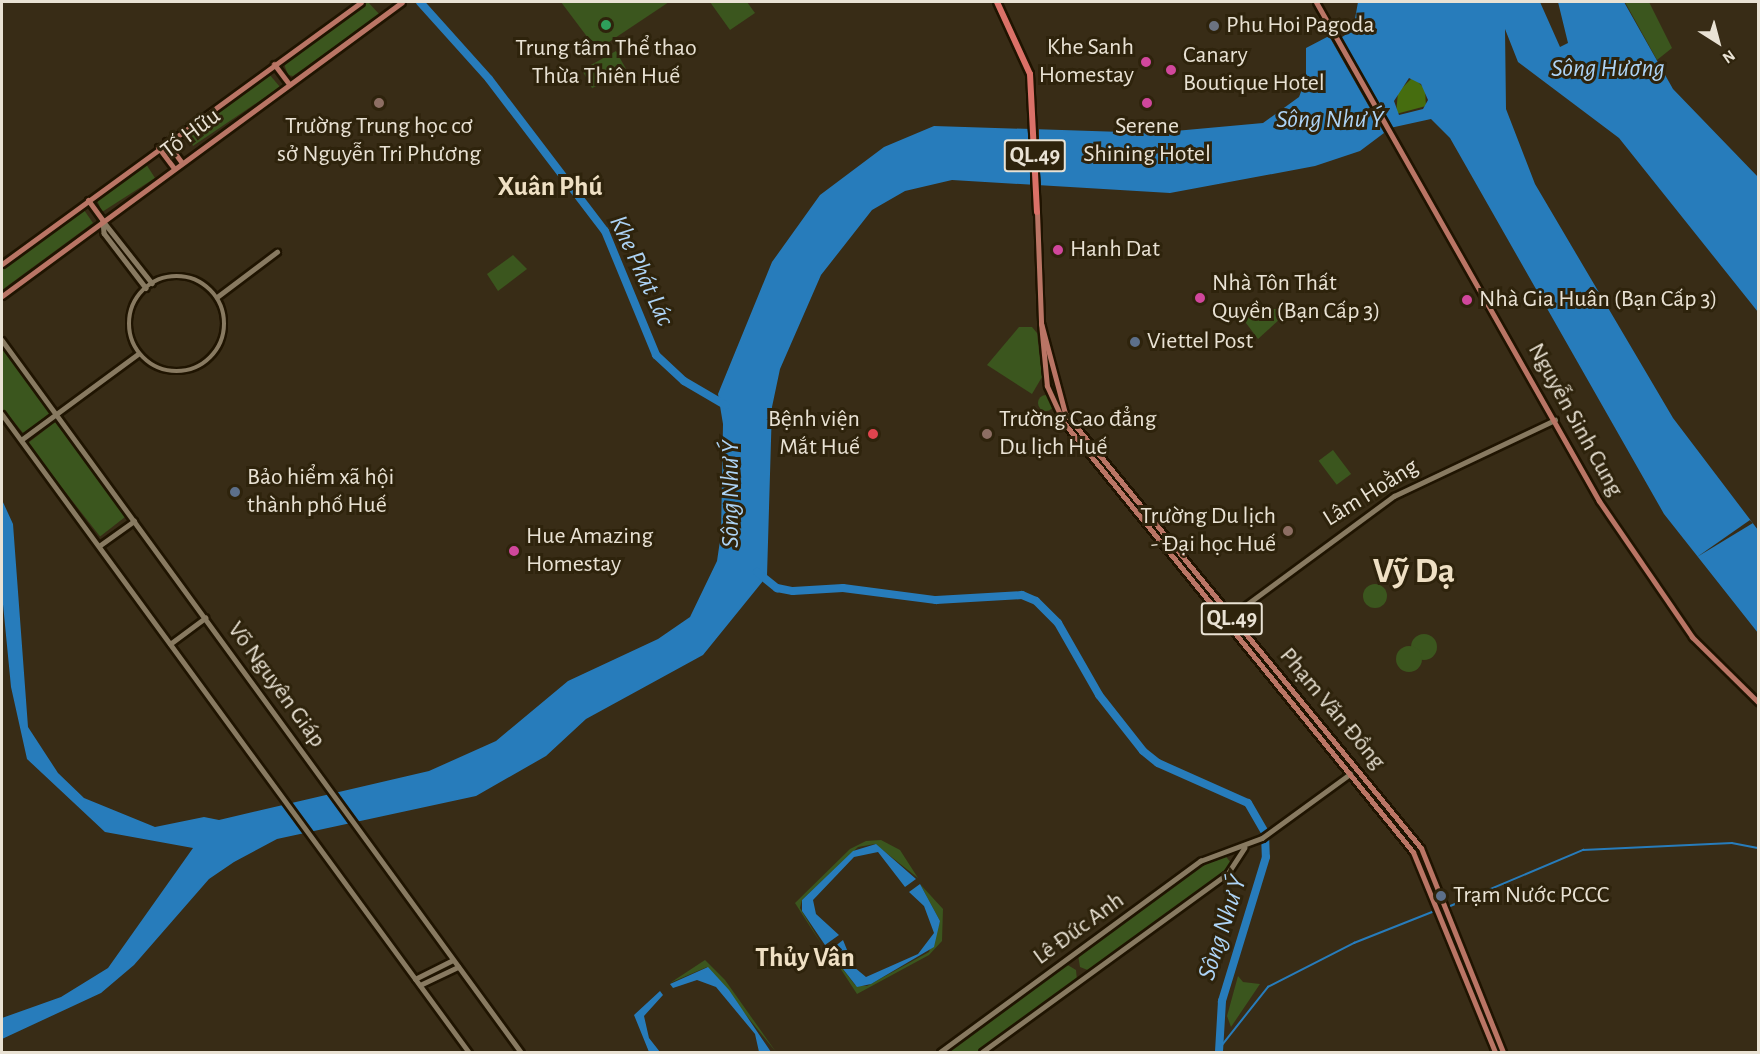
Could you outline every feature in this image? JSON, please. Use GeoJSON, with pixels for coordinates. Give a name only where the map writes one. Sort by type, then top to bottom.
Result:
{"type":"FeatureCollection","features":[{"type":"Feature","properties":{"kind":"highway","name":"QL.49"},"geometry":{"type":"LineString","coordinates":[[998,2],[1030,74],[1034,100],[1037,212]]}},
{"type":"Feature","properties":{"kind":"main road","name":"Tố Hữu"},"geometry":{"type":"LineString","coordinates":[[2,264],[166,141],[361,2]]}},
{"type":"Feature","properties":{"kind":"main road","name":"Tố Hữu"},"geometry":{"type":"LineString","coordinates":[[2,296],[402,2]]}},
{"type":"Feature","properties":{"kind":"main road","name":"Nguyễn Sinh Cung"},"geometry":{"type":"LineString","coordinates":[[1316,2],[1599,501],[1692,637],[1758,702]]}},
{"type":"Feature","properties":{"kind":"main road"},"geometry":{"type":"LineString","coordinates":[[274,64],[289,84]]}},
{"type":"Feature","properties":{"kind":"main road"},"geometry":{"type":"LineString","coordinates":[[166,141],[182,163]]}},
{"type":"Feature","properties":{"kind":"main road"},"geometry":{"type":"LineString","coordinates":[[158,147],[174,168]]}},
{"type":"Feature","properties":{"kind":"main road"},"geometry":{"type":"LineString","coordinates":[[88,200],[103,221]]}},
{"type":"Feature","properties":{"kind":"main road","name":"Phạm Văn Đồng"},"geometry":{"type":"LineString","coordinates":[[1037,212],[1041,323],[1047,386],[1064,423],[1223,622],[1413,852],[1439,911],[1494,1053]]}},
{"type":"Feature","properties":{"kind":"main road","name":"Phạm Văn Đồng"},"geometry":{"type":"LineString","coordinates":[[1041,323],[1065,413],[1230,617],[1410,832],[1447,907],[1503,1053]]}},
{"type":"Feature","properties":{"kind":"street"},"geometry":{"type":"LineString","coordinates":[[103,221],[123,243],[152,283]]}},
{"type":"Feature","properties":{"kind":"street"},"geometry":{"type":"LineString","coordinates":[[103,221],[116,248],[146,288]]}},
{"type":"Feature","properties":{"kind":"street"},"geometry":{"type":"LineString","coordinates":[[116,248],[123,243]]}},
{"type":"Feature","properties":{"kind":"street"},"geometry":{"type":"LineString","coordinates":[[217,297],[277,252]]}},
{"type":"Feature","properties":{"kind":"street"},"geometry":{"type":"LineString","coordinates":[[134,271],[140,267]]}},
{"type":"Feature","properties":{"kind":"street"},"geometry":{"type":"LineString","coordinates":[[187,277],[217,297],[225,332],[205,363],[170,372],[138,354],[129,319],[146,288],[152,283],[187,277]]}},
{"type":"Feature","properties":{"kind":"street","name":"Võ Nguyên Giáp"},"geometry":{"type":"LineString","coordinates":[[2,340],[521,1053]]}},
{"type":"Feature","properties":{"kind":"street"},"geometry":{"type":"LineString","coordinates":[[21,441],[138,354]]}},
{"type":"Feature","properties":{"kind":"street"},"geometry":{"type":"LineString","coordinates":[[2,414],[469,1053]]}},
{"type":"Feature","properties":{"kind":"street","name":"Lâm Hoằng"},"geometry":{"type":"LineString","coordinates":[[1223,622],[1394,496],[1555,420]]}},
{"type":"Feature","properties":{"kind":"street"},"geometry":{"type":"LineString","coordinates":[[99,546],[134,521]]}},
{"type":"Feature","properties":{"kind":"street"},"geometry":{"type":"LineString","coordinates":[[170,644],[205,618]]}},
{"type":"Feature","properties":{"kind":"street","name":"Lê Đức Anh"},"geometry":{"type":"LineString","coordinates":[[940,1053],[1200,861],[1223,849],[1244,848],[1272,833],[1350,774]]}},
{"type":"Feature","properties":{"kind":"street","name":"Lê Đức Anh"},"geometry":{"type":"LineString","coordinates":[[982,1053],[1228,873],[1244,848]]}},
{"type":"Feature","properties":{"kind":"street"},"geometry":{"type":"LineString","coordinates":[[416,979],[453,960]]}},
{"type":"Feature","properties":{"kind":"street"},"geometry":{"type":"LineString","coordinates":[[420,985],[458,967]]}},
{"type":"Feature","properties":{"kind":"green space"},"geometry":{"type":"Polygon","coordinates":[[[368,2],[380,15],[293,76],[288,75],[284,64],[368,2]]]}},
{"type":"Feature","properties":{"kind":"green space","name":"Trung tâm Thể thao Thừa Thiên Huế"},"geometry":{"type":"Polygon","coordinates":[[[561,2],[669,2],[597,50],[561,2]]]}},
{"type":"Feature","properties":{"kind":"green space"},"geometry":{"type":"Polygon","coordinates":[[[710,2],[747,2],[755,13],[730,30],[710,2]]]}},
{"type":"Feature","properties":{"kind":"green space"},"geometry":{"type":"Polygon","coordinates":[[[1625,2],[1649,2],[1672,48],[1657,60],[1625,2]]]}},
{"type":"Feature","properties":{"kind":"green space"},"geometry":{"type":"Polygon","coordinates":[[[616,51],[626,69],[592,88],[582,70],[616,51]]]}},
{"type":"Feature","properties":{"kind":"green space"},"geometry":{"type":"Polygon","coordinates":[[[269,74],[280,87],[193,146],[188,133],[269,74]]]}},
{"type":"Feature","properties":{"kind":"green space"},"geometry":{"type":"Polygon","coordinates":[[[1413,77],[1425,89],[1426,106],[1396,114],[1398,92],[1413,77]]]}},
{"type":"Feature","properties":{"kind":"green space"},"geometry":{"type":"Polygon","coordinates":[[[146,164],[155,178],[102,212],[97,200],[146,164]]]}},
{"type":"Feature","properties":{"kind":"green space"},"geometry":{"type":"Polygon","coordinates":[[[84,210],[93,223],[2,290],[2,269],[84,210]]]}},
{"type":"Feature","properties":{"kind":"green space"},"geometry":{"type":"Polygon","coordinates":[[[513,255],[527,269],[498,291],[487,274],[513,255]]]}},
{"type":"Feature","properties":{"kind":"green space"},"geometry":{"type":"Polygon","coordinates":[[[1292,308],[1258,339],[1240,315],[1242,311],[1292,308]]]}},
{"type":"Feature","properties":{"kind":"green space"},"geometry":{"type":"Polygon","coordinates":[[[1019,327],[1032,327],[1037,333],[1042,377],[1032,394],[987,365],[1019,327]]]}},
{"type":"Feature","properties":{"kind":"green space"},"geometry":{"type":"Polygon","coordinates":[[[2,343],[51,412],[24,434],[2,408],[2,343]]]}},
{"type":"Feature","properties":{"kind":"green space"},"geometry":{"type":"Polygon","coordinates":[[[1046,395],[1052,397],[1054,403],[1052,409],[1046,411],[1040,409],[1038,403],[1040,397],[1046,395]]]}},
{"type":"Feature","properties":{"kind":"green space"},"geometry":{"type":"Polygon","coordinates":[[[55,422],[128,515],[100,537],[27,444],[55,422]]]}},
{"type":"Feature","properties":{"kind":"green space"},"geometry":{"type":"Polygon","coordinates":[[[1333,450],[1351,474],[1337,485],[1319,461],[1333,450]]]}},
{"type":"Feature","properties":{"kind":"green space"},"geometry":{"type":"Polygon","coordinates":[[[1375,584],[1384,587],[1387,596],[1384,605],[1375,608],[1366,605],[1363,596],[1366,587],[1375,584]]]}},
{"type":"Feature","properties":{"kind":"green space"},"geometry":{"type":"Polygon","coordinates":[[[1424,634],[1433,638],[1437,647],[1433,656],[1424,660],[1415,656],[1411,647],[1415,638],[1424,634]]]}},
{"type":"Feature","properties":{"kind":"green space"},"geometry":{"type":"Polygon","coordinates":[[[1409,646],[1418,650],[1422,659],[1418,668],[1409,672],[1400,668],[1396,659],[1400,650],[1409,646]]]}},
{"type":"Feature","properties":{"kind":"green space"},"geometry":{"type":"Polygon","coordinates":[[[881,840],[900,850],[918,878],[875,844],[858,847],[802,900],[800,908],[822,945],[795,903],[850,849],[866,841],[881,840]]]}},
{"type":"Feature","properties":{"kind":"green space"},"geometry":{"type":"Polygon","coordinates":[[[1224,854],[1231,863],[1227,871],[1090,971],[1080,967],[1078,955],[1214,856],[1224,854]]]}},
{"type":"Feature","properties":{"kind":"green space"},"geometry":{"type":"Polygon","coordinates":[[[920,884],[943,909],[942,941],[929,955],[857,994],[829,951],[855,985],[867,986],[929,952],[940,921],[920,884]]]}},
{"type":"Feature","properties":{"kind":"green space"},"geometry":{"type":"Polygon","coordinates":[[[705,960],[725,980],[776,1052],[707,967],[670,983],[705,960]]]}},
{"type":"Feature","properties":{"kind":"green space"},"geometry":{"type":"Polygon","coordinates":[[[1066,964],[1076,970],[1077,980],[978,1052],[944,1052],[1066,964]]]}},
{"type":"Feature","properties":{"kind":"green space"},"geometry":{"type":"Polygon","coordinates":[[[1238,976],[1243,982],[1260,984],[1231,1027],[1227,1016],[1238,976]]]}},
{"type":"Feature","properties":{"kind":"water","name":"Sông Hương"},"geometry":{"type":"Polygon","coordinates":[[[1358,2],[1540,2],[1560,47],[1568,43],[1558,2],[1624,2],[1673,89],[1758,177],[1758,312],[1619,138],[1518,62],[1505,29],[1506,109],[1535,184],[1673,418],[1758,530],[1758,633],[1664,514],[1450,138],[1431,119],[1390,128],[1339,39],[1353,30],[1358,2]],[[1409,78],[1394,101],[1399,115],[1423,109],[1428,100],[1421,84],[1409,78]]]}},
{"type":"Feature","properties":{"kind":"water","name":"Sông Như Ý"},"geometry":{"type":"Polygon","coordinates":[[[1329,36],[1384,133],[1360,151],[1315,166],[1170,193],[952,180],[905,191],[872,210],[821,275],[780,369],[772,407],[767,576],[703,655],[586,719],[546,756],[476,796],[277,839],[234,862],[209,879],[134,965],[101,993],[2,1039],[2,1018],[61,997],[108,968],[193,848],[105,832],[27,759],[11,687],[2,594],[2,500],[13,524],[28,727],[58,773],[84,798],[155,827],[204,817],[219,820],[429,771],[496,741],[568,681],[658,639],[690,617],[717,561],[721,534],[723,424],[718,394],[772,262],[820,195],[884,147],[934,126],[1153,133],[1263,123],[1299,97],[1306,79],[1306,48],[1329,36]]]}},
{"type":"Feature","properties":{"kind":"water"},"geometry":{"type":"Polygon","coordinates":[[[876,844],[916,879],[905,887],[878,852],[854,857],[813,900],[816,914],[839,935],[825,945],[802,911],[802,900],[853,851],[876,844]]]}},
{"type":"Feature","properties":{"kind":"water"},"geometry":{"type":"Polygon","coordinates":[[[920,884],[940,921],[934,947],[871,984],[857,987],[829,951],[843,940],[854,967],[866,977],[918,954],[934,933],[924,906],[909,892],[920,884]]]}},
{"type":"Feature","properties":{"kind":"water"},"geometry":{"type":"Polygon","coordinates":[[[708,967],[729,990],[771,1052],[759,1052],[755,1034],[716,987],[697,980],[673,988],[670,984],[708,967]]]}},
{"type":"Feature","properties":{"kind":"water"},"geometry":{"type":"Polygon","coordinates":[[[660,991],[663,995],[644,1016],[649,1038],[660,1052],[649,1052],[634,1015],[660,991]]]}},
{"type":"Feature","properties":{"kind":"pier"},"geometry":{"type":"Polygon","coordinates":[[[1030,123],[1039,123],[1039,186],[1030,186],[1030,123]]]}},
{"type":"Feature","properties":{"kind":"pier"},"geometry":{"type":"Polygon","coordinates":[[[1750,520],[1753,523],[1697,557],[1750,520]]]}},
{"type":"Feature","properties":{"kind":"waterway","name":"Khe Phát Lác"},"geometry":{"type":"LineString","coordinates":[[420,2],[489,79],[605,231],[656,355],[684,381],[725,405]]}},
{"type":"Feature","properties":{"kind":"waterway","name":"Sông Như Ý"},"geometry":{"type":"LineString","coordinates":[[757,572],[777,588],[793,591],[843,588],[936,600],[1022,595],[1036,601],[1058,623],[1099,695],[1143,751],[1158,763],[1248,803],[1265,833],[1266,857],[1222,1001],[1219,1052]]}},
{"type":"Feature","properties":{"kind":"waterway"},"geometry":{"type":"LineString","coordinates":[[1448,907],[1583,850],[1732,843],[1758,848]]}},
{"type":"Feature","properties":{"kind":"waterway"},"geometry":{"type":"LineString","coordinates":[[1219,1049],[1268,987],[1354,943],[1435,911]]}},
{"type":"Feature","properties":{"kind":"place","name":"Trung tâm Thể thao Thừa Thiên Huế"},"geometry":{"type":"Point","coordinates":[606,25]}},
{"type":"Feature","properties":{"kind":"place","name":"Phu Hoi Pagoda"},"geometry":{"type":"Point","coordinates":[1214,26]}},
{"type":"Feature","properties":{"kind":"place","name":"Khe Sanh Homestay"},"geometry":{"type":"Point","coordinates":[1146,62]}},
{"type":"Feature","properties":{"kind":"place","name":"Canary Boutique Hotel"},"geometry":{"type":"Point","coordinates":[1171,70]}},
{"type":"Feature","properties":{"kind":"place","name":"Trường Trung học cơ sở Nguyễn Tri Phương"},"geometry":{"type":"Point","coordinates":[379,103]}},
{"type":"Feature","properties":{"kind":"place","name":"Serene Shining Hotel"},"geometry":{"type":"Point","coordinates":[1147,103]}},
{"type":"Feature","properties":{"kind":"place","name":"Hanh Dat"},"geometry":{"type":"Point","coordinates":[1058,250]}},
{"type":"Feature","properties":{"kind":"place","name":"Nhà Tôn Thất Quyền (Bạn Cấp 3)"},"geometry":{"type":"Point","coordinates":[1200,298]}},
{"type":"Feature","properties":{"kind":"place","name":"Nhà Gia Huân (Bạn Cấp 3)"},"geometry":{"type":"Point","coordinates":[1467,300]}},
{"type":"Feature","properties":{"kind":"place","name":"Viettel Post"},"geometry":{"type":"Point","coordinates":[1135,342]}},
{"type":"Feature","properties":{"kind":"place","name":"Bệnh viện Mắt Huế"},"geometry":{"type":"Point","coordinates":[873,434]}},
{"type":"Feature","properties":{"kind":"place","name":"Trường Cao đẳng Du lịch Huế"},"geometry":{"type":"Point","coordinates":[987,434]}},
{"type":"Feature","properties":{"kind":"place","name":"Bảo hiểm xã hội thành phố Huế"},"geometry":{"type":"Point","coordinates":[235,492]}},
{"type":"Feature","properties":{"kind":"place","name":"Trường Du lịch - Đại học Huế"},"geometry":{"type":"Point","coordinates":[1288,531]}},
{"type":"Feature","properties":{"kind":"place","name":"Hue Amazing Homestay"},"geometry":{"type":"Point","coordinates":[514,551]}},
{"type":"Feature","properties":{"kind":"place","name":"Trạm Nước PCCC"},"geometry":{"type":"Point","coordinates":[1441,896]}},
{"type":"Feature","properties":{"kind":"district","name":"Xuân Phú"},"geometry":{"type":"Point","coordinates":[550,187]}},
{"type":"Feature","properties":{"kind":"district","name":"Vỹ Dạ"},"geometry":{"type":"Point","coordinates":[1414,572]}},
{"type":"Feature","properties":{"kind":"district","name":"Thủy Vân"},"geometry":{"type":"Point","coordinates":[805,958]}}]}
